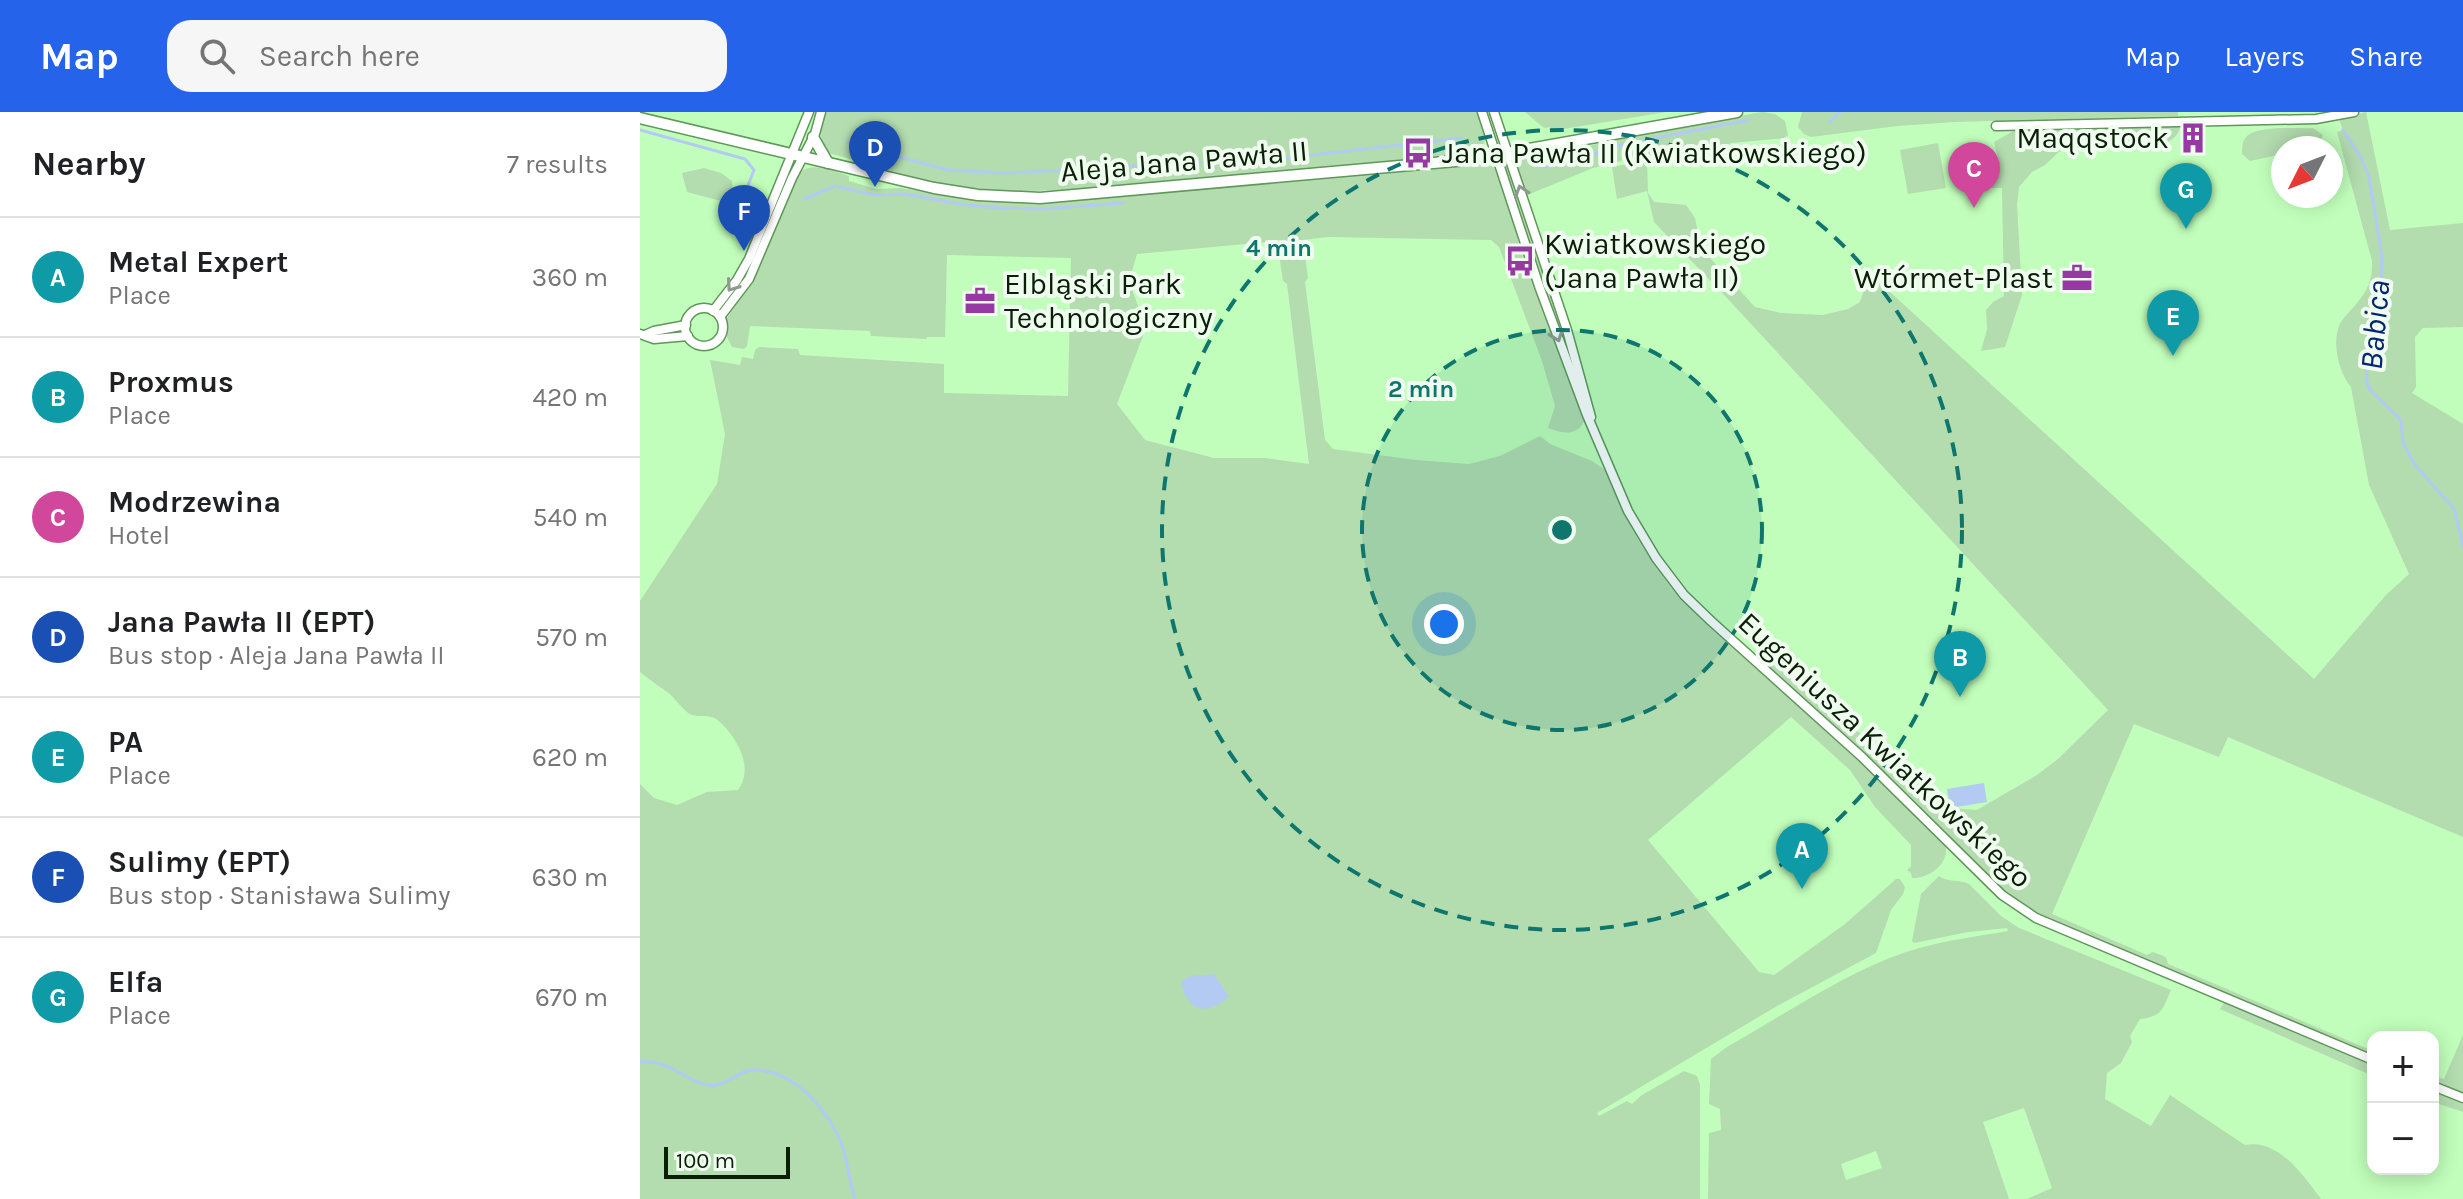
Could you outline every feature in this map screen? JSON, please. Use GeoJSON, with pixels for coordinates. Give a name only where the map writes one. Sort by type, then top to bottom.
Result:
{"type":"FeatureCollection","features":[{"type":"Feature","properties":{"kind":"street"},"geometry":{"type":"LineString","coordinates":[[716,314],[749,259],[809,112]]}},
{"type":"Feature","properties":{"kind":"street"},"geometry":{"type":"LineString","coordinates":[[716,314],[749,279],[792,178],[804,158],[821,112]]}},
{"type":"Feature","properties":{"kind":"street","name":"Eugeniusza Kwiatkowskiego"},"geometry":{"type":"LineString","coordinates":[[1482,112],[1544,300],[1592,426],[1638,530],[1684,595],[1862,757],[2002,895],[2036,918],[2367,1057]]}},
{"type":"Feature","properties":{"kind":"street","name":"Eugeniusza Kwiatkowskiego"},"geometry":{"type":"LineString","coordinates":[[1494,112],[1567,330],[1592,426]]}},
{"type":"Feature","properties":{"kind":"street","name":"Aleja Jana Pawła II"},"geometry":{"type":"LineString","coordinates":[[640,118],[956,192],[1040,198],[1496,156],[1737,112]]}},
{"type":"Feature","properties":{"kind":"street"},"geometry":{"type":"LineString","coordinates":[[1996,126],[2330,118],[2350,113]]}},
{"type":"Feature","properties":{"kind":"street"},"geometry":{"type":"LineString","coordinates":[[813,137],[828,163]]}},
{"type":"Feature","properties":{"kind":"street"},"geometry":{"type":"LineString","coordinates":[[707,309],[716,314],[723,323],[721,335],[712,344],[698,345],[688,336],[686,325],[691,314],[707,309]]}},
{"type":"Feature","properties":{"kind":"street"},"geometry":{"type":"LineString","coordinates":[[642,334],[686,325]]}},
{"type":"Feature","properties":{"kind":"street"},"geometry":{"type":"LineString","coordinates":[[642,334],[654,339],[688,336]]}},
{"type":"Feature","properties":{"kind":"street"},"geometry":{"type":"LineString","coordinates":[[2439,1088],[2463,1098]]}},
{"type":"Feature","properties":{"kind":"green space"},"geometry":{"type":"Polygon","coordinates":[[[826,112],[1477,112],[1485,139],[1474,153],[1457,156],[1423,156],[1391,162],[1089,189],[1005,192],[934,183],[829,153],[821,139],[826,112]]]}},
{"type":"Feature","properties":{"kind":"green space"},"geometry":{"type":"Polygon","coordinates":[[[1525,112],[1666,112],[1551,131],[1550,127],[1544,128],[1525,112]]]}},
{"type":"Feature","properties":{"kind":"green space"},"geometry":{"type":"Polygon","coordinates":[[[1762,112],[1775,114],[1785,121],[1788,135],[1784,138],[1731,143],[1720,149],[1629,159],[1593,168],[1525,196],[1517,171],[1521,160],[1528,155],[1573,151],[1610,140],[1762,112]]]}},
{"type":"Feature","properties":{"kind":"green space"},"geometry":{"type":"Polygon","coordinates":[[[1802,112],[2178,112],[2178,116],[1955,122],[1811,137],[1798,127],[1802,112]]]}},
{"type":"Feature","properties":{"kind":"green space"},"geometry":{"type":"Polygon","coordinates":[[[2366,112],[2390,230],[2463,223],[2463,327],[2423,328],[2415,337],[2416,387],[2412,393],[2463,424],[2463,837],[2228,737],[2219,757],[2134,724],[2052,914],[2147,955],[2153,952],[2166,957],[2168,964],[2367,1048],[2367,1073],[2220,1009],[2227,998],[2018,907],[1761,666],[1774,654],[1842,718],[1949,808],[1977,810],[2037,775],[2108,710],[1654,222],[1647,191],[1617,199],[1612,167],[1647,160],[1648,193],[1654,202],[1686,205],[1695,218],[1701,248],[1755,307],[1781,313],[1823,315],[1848,309],[1860,302],[1867,271],[2314,679],[2386,595],[2409,574],[2369,485],[2351,387],[2338,358],[2339,326],[2367,288],[2372,261],[2343,154],[2343,136],[2338,136],[2337,132],[2343,130],[2339,119],[2366,112]]]}},
{"type":"Feature","properties":{"kind":"green space"},"geometry":{"type":"Polygon","coordinates":[[[2181,124],[2175,137],[2163,144],[2136,148],[2062,149],[2032,172],[2019,187],[2017,205],[2022,295],[2005,347],[1981,351],[1987,329],[1986,310],[2004,296],[2002,188],[1991,188],[2000,166],[1994,142],[2017,129],[2181,124]]]}},
{"type":"Feature","properties":{"kind":"green space"},"geometry":{"type":"Polygon","coordinates":[[[2313,128],[2323,135],[2271,136],[2271,157],[2250,161],[2242,154],[2244,140],[2253,133],[2269,129],[2313,128]]]}},
{"type":"Feature","properties":{"kind":"green space"},"geometry":{"type":"Polygon","coordinates":[[[1938,143],[1946,188],[1908,194],[1900,150],[1938,143]]]}},
{"type":"Feature","properties":{"kind":"green space"},"geometry":{"type":"Polygon","coordinates":[[[1507,163],[1569,345],[1589,414],[1540,284],[1504,174],[1507,163]]]}},
{"type":"Feature","properties":{"kind":"green space"},"geometry":{"type":"Polygon","coordinates":[[[1482,164],[1494,168],[1510,207],[1520,250],[1585,418],[1582,424],[1570,432],[1548,428],[1555,406],[1542,361],[1499,247],[1491,240],[1328,237],[1303,240],[1308,278],[1305,282],[1325,440],[1333,449],[1469,464],[1500,456],[1540,436],[1550,444],[1592,461],[1607,471],[1626,518],[1672,589],[1704,622],[1859,761],[1945,845],[1945,858],[1937,869],[1925,876],[1912,878],[1907,870],[1911,866],[1911,845],[1875,807],[1850,770],[1791,717],[1648,840],[1759,972],[1774,975],[1845,924],[1896,879],[1900,879],[1905,887],[1891,910],[1876,953],[1777,1006],[1597,1113],[1599,1116],[1627,1101],[1632,1104],[1684,1071],[1697,1076],[1700,1085],[1700,1199],[640,1199],[640,784],[654,798],[677,805],[707,792],[738,790],[744,774],[740,750],[721,723],[708,716],[690,714],[670,694],[640,672],[640,601],[717,484],[725,434],[710,360],[740,365],[742,357],[753,359],[759,347],[798,349],[800,355],[944,364],[944,393],[1068,396],[1071,258],[947,255],[945,337],[871,336],[870,331],[750,326],[744,349],[732,347],[727,337],[727,318],[754,277],[796,175],[802,170],[815,167],[828,169],[849,176],[849,181],[876,189],[901,188],[970,200],[1040,203],[1482,164]],[[1277,241],[1137,254],[1129,281],[1146,328],[1117,404],[1145,440],[1214,458],[1265,458],[1309,464],[1287,284],[1283,281],[1277,241]]]}},
{"type":"Feature","properties":{"kind":"green space"},"geometry":{"type":"Polygon","coordinates":[[[704,168],[721,173],[732,181],[733,196],[738,197],[736,205],[687,192],[682,173],[704,168]]]}},
{"type":"Feature","properties":{"kind":"green space"},"geometry":{"type":"Polygon","coordinates":[[[1939,876],[1969,884],[2001,916],[2019,928],[2171,990],[2161,1011],[2140,1019],[2130,1036],[2132,1042],[2121,1063],[2107,1073],[2105,1099],[2151,1126],[2170,1095],[2245,1145],[2257,1144],[2279,1153],[2289,1160],[2321,1199],[2027,1199],[2052,1188],[2024,1108],[1983,1122],[2009,1199],[1708,1199],[1709,1133],[1721,1130],[1720,1109],[1709,1104],[1711,1059],[1815,995],[1883,961],[1931,945],[2008,931],[2007,928],[1968,932],[1914,943],[1921,894],[1939,876]],[[1876,1151],[1841,1164],[1846,1180],[1882,1168],[1876,1151]]]}},
{"type":"Feature","properties":{"kind":"green space"},"geometry":{"type":"Polygon","coordinates":[[[2463,1035],[2463,1112],[2439,1104],[2439,1078],[2444,1079],[2463,1035]]]}},
{"type":"Feature","properties":{"kind":"water"},"geometry":{"type":"Polygon","coordinates":[[[1984,783],[1987,802],[1950,808],[1947,789],[1984,783]]]}},
{"type":"Feature","properties":{"kind":"water"},"geometry":{"type":"Polygon","coordinates":[[[1214,974],[1229,997],[1206,1009],[1194,1006],[1181,983],[1192,976],[1214,974]]]}},
{"type":"Feature","properties":{"kind":"waterway"},"geometry":{"type":"LineString","coordinates":[[1830,122],[1840,112]]}},
{"type":"Feature","properties":{"kind":"waterway"},"geometry":{"type":"LineString","coordinates":[[1539,167],[1583,159],[1615,146],[1749,120]]}},
{"type":"Feature","properties":{"kind":"waterway"},"geometry":{"type":"LineString","coordinates":[[640,130],[745,159],[754,170],[741,203]]}},
{"type":"Feature","properties":{"kind":"waterway","name":"Babica"},"geometry":{"type":"LineString","coordinates":[[2343,130],[2369,177],[2382,257],[2366,352],[2367,383],[2371,391],[2401,420],[2403,443],[2415,465],[2454,509],[2463,546]]}},
{"type":"Feature","properties":{"kind":"waterway"},"geometry":{"type":"LineString","coordinates":[[847,143],[948,170],[1006,173],[1286,158],[1462,138]]}},
{"type":"Feature","properties":{"kind":"waterway"},"geometry":{"type":"LineString","coordinates":[[804,199],[835,186],[874,195],[905,194],[999,208],[1043,209],[1123,203]]}},
{"type":"Feature","properties":{"kind":"waterway"},"geometry":{"type":"LineString","coordinates":[[640,1062],[669,1067],[708,1085],[721,1084],[752,1070],[787,1079],[810,1097],[836,1132],[855,1199]]}},
{"type":"Feature","properties":{"kind":"place","name":"Maqqstock"},"geometry":{"type":"Point","coordinates":[2193,138]}},
{"type":"Feature","properties":{"kind":"place","name":"Jana Pawła II (Kwiatkowskiego)"},"geometry":{"type":"Point","coordinates":[1418,153]}},
{"type":"Feature","properties":{"kind":"place","name":"Jana Pawła II (EPT)"},"geometry":{"type":"Point","coordinates":[875,187]}},
{"type":"Feature","properties":{"kind":"place","name":"Modrzewina"},"geometry":{"type":"Point","coordinates":[1974,208]}},
{"type":"Feature","properties":{"kind":"place","name":"Elfa"},"geometry":{"type":"Point","coordinates":[2186,229]}},
{"type":"Feature","properties":{"kind":"place","name":"Sulimy (EPT)"},"geometry":{"type":"Point","coordinates":[744,251]}},
{"type":"Feature","properties":{"kind":"place","name":"Kwiatkowskiego (Jana Pawła II)"},"geometry":{"type":"Point","coordinates":[1520,261]}},
{"type":"Feature","properties":{"kind":"place","name":"Wtórmet-Plast"},"geometry":{"type":"Point","coordinates":[2077,278]}},
{"type":"Feature","properties":{"kind":"place","name":"Elbląski Park Technologiczny"},"geometry":{"type":"Point","coordinates":[980,301]}},
{"type":"Feature","properties":{"kind":"place","name":"PA"},"geometry":{"type":"Point","coordinates":[2173,356]}},
{"type":"Feature","properties":{"kind":"place","name":"Proxmus"},"geometry":{"type":"Point","coordinates":[1960,697]}},
{"type":"Feature","properties":{"kind":"place","name":"Metal Expert"},"geometry":{"type":"Point","coordinates":[1802,889]}}]}
